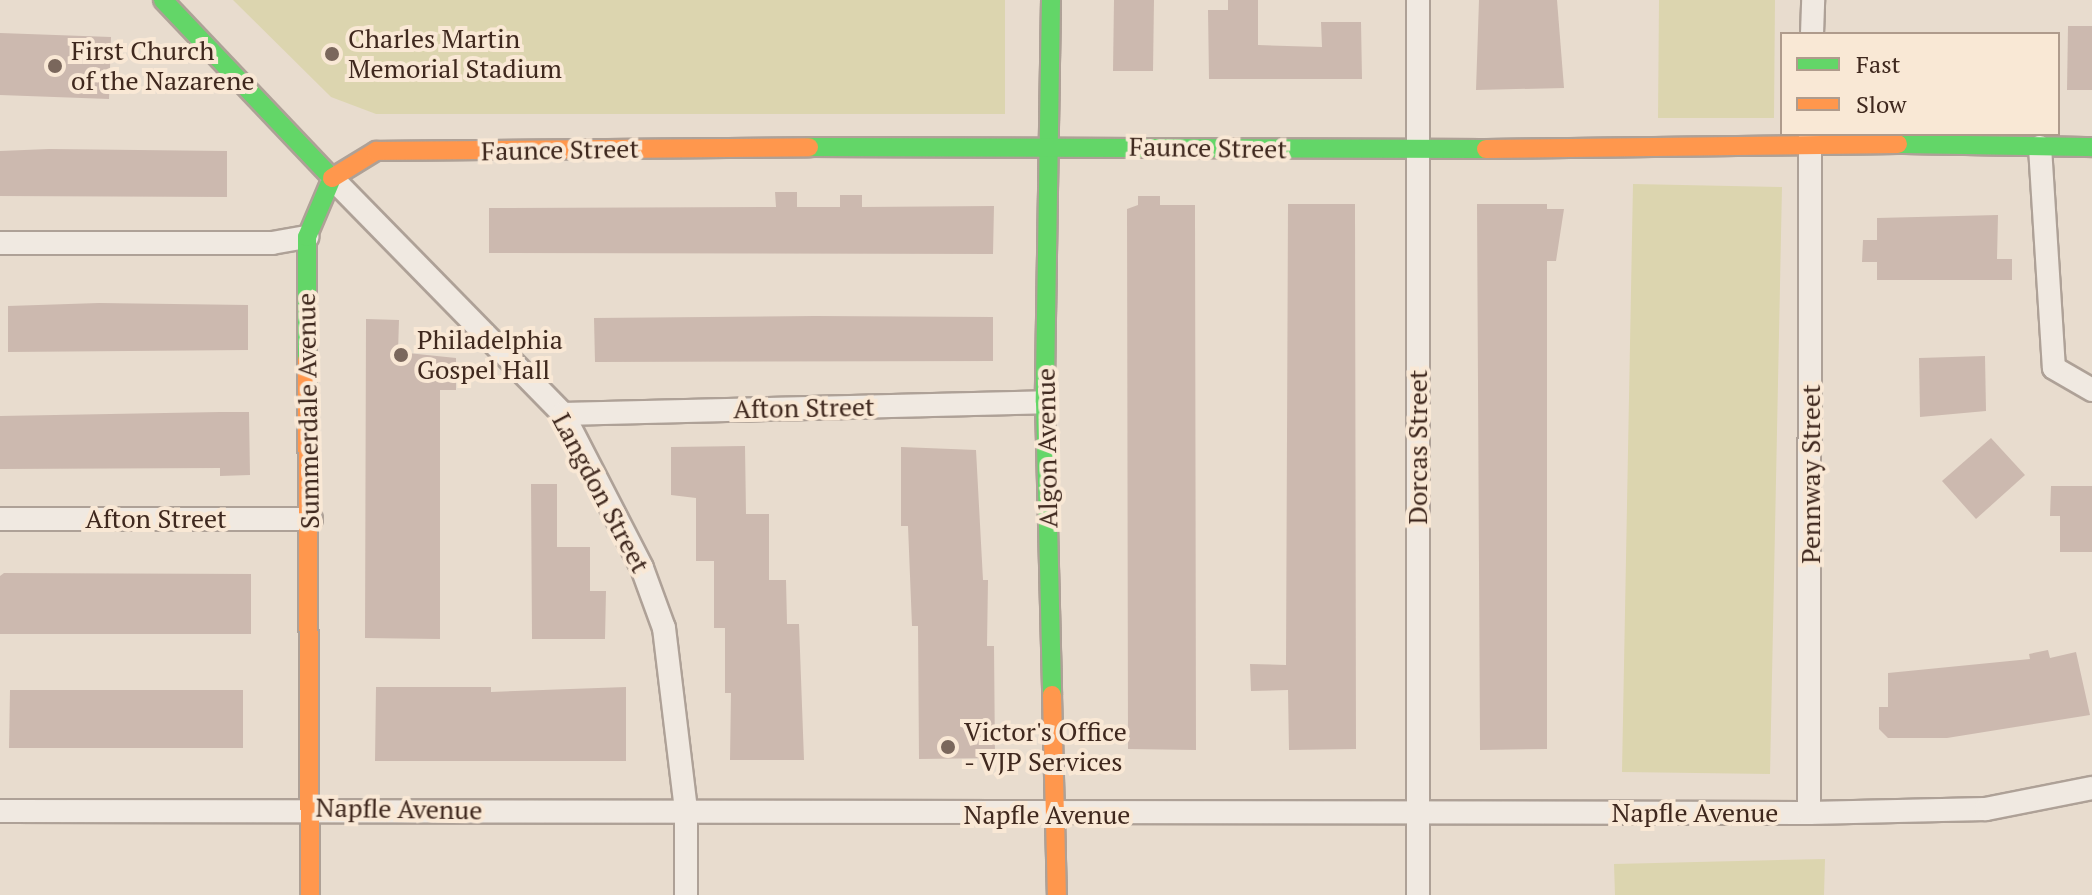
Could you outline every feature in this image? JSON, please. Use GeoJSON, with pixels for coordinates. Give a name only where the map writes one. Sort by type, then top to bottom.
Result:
{"type":"FeatureCollection","features":[{"type":"Feature","properties":{"kind":"street"},"geometry":{"type":"LineString","coordinates":[[163,0],[332,178]]}},
{"type":"Feature","properties":{"kind":"street","name":"Algon Avenue"},"geometry":{"type":"LineString","coordinates":[[1051,0],[1045,402],[1057,895]]}},
{"type":"Feature","properties":{"kind":"street","name":"Dorcas Street"},"geometry":{"type":"LineString","coordinates":[[1418,0],[1418,895]]}},
{"type":"Feature","properties":{"kind":"street"},"geometry":{"type":"LineString","coordinates":[[1812,32],[1813,0]]}},
{"type":"Feature","properties":{"kind":"street","name":"Faunce Street"},"geometry":{"type":"LineString","coordinates":[[332,178],[376,151],[1050,145],[1419,150],[1810,139],[2092,147]]}},
{"type":"Feature","properties":{"kind":"street","name":"Pennway Street"},"geometry":{"type":"LineString","coordinates":[[1809,813],[1810,139]]}},
{"type":"Feature","properties":{"kind":"street"},"geometry":{"type":"LineString","coordinates":[[2040,147],[2054,368],[2092,390]]}},
{"type":"Feature","properties":{"kind":"street","name":"Summerdale Avenue"},"geometry":{"type":"LineString","coordinates":[[310,895],[311,519],[307,237],[332,178]]}},
{"type":"Feature","properties":{"kind":"street","name":"Langdon Street"},"geometry":{"type":"LineString","coordinates":[[332,178],[563,414],[642,568],[664,628],[686,811],[686,895]]}},
{"type":"Feature","properties":{"kind":"street"},"geometry":{"type":"LineString","coordinates":[[0,243],[272,243],[307,237]]}},
{"type":"Feature","properties":{"kind":"street","name":"Afton Street"},"geometry":{"type":"LineString","coordinates":[[563,414],[1045,402]]}},
{"type":"Feature","properties":{"kind":"street","name":"Afton Street"},"geometry":{"type":"LineString","coordinates":[[0,519],[311,519]]}},
{"type":"Feature","properties":{"kind":"street","name":"Napfle Avenue"},"geometry":{"type":"LineString","coordinates":[[0,811],[310,807],[1057,816],[1418,811],[1809,813],[1986,809],[2092,788]]}},
{"type":"Feature","properties":{"kind":"shaded area"},"geometry":{"type":"Polygon","coordinates":[[[233,0],[1005,0],[1005,114],[376,114],[331,97],[233,0]]]}},
{"type":"Feature","properties":{"kind":"shaded area"},"geometry":{"type":"Polygon","coordinates":[[[1659,0],[1775,0],[1774,118],[1658,118],[1659,0]]]}},
{"type":"Feature","properties":{"kind":"shaded area"},"geometry":{"type":"Polygon","coordinates":[[[1633,184],[1782,187],[1770,774],[1622,772],[1633,184]]]}},
{"type":"Feature","properties":{"kind":"shaded area"},"geometry":{"type":"Polygon","coordinates":[[[1825,859],[1824,895],[1615,895],[1614,864],[1825,859]]]}},
{"type":"Feature","properties":{"kind":"building"},"geometry":{"type":"Polygon","coordinates":[[[1114,0],[1154,0],[1153,71],[1113,71],[1114,0]]]}},
{"type":"Feature","properties":{"kind":"building"},"geometry":{"type":"Polygon","coordinates":[[[1228,0],[1258,0],[1258,45],[1322,47],[1321,22],[1361,22],[1362,79],[1209,79],[1208,10],[1228,10],[1228,0]]]}},
{"type":"Feature","properties":{"kind":"building"},"geometry":{"type":"Polygon","coordinates":[[[1479,0],[1557,0],[1564,88],[1476,90],[1479,0]]]}},
{"type":"Feature","properties":{"kind":"building"},"geometry":{"type":"Polygon","coordinates":[[[2068,26],[2092,26],[2092,90],[2067,90],[2068,26]]]}},
{"type":"Feature","properties":{"kind":"building","name":"First Church of the Nazarene"},"geometry":{"type":"Polygon","coordinates":[[[0,33],[111,37],[109,99],[0,95],[0,33]]]}},
{"type":"Feature","properties":{"kind":"building"},"geometry":{"type":"Polygon","coordinates":[[[0,151],[227,151],[227,197],[0,196],[0,151]]]}},
{"type":"Feature","properties":{"kind":"building"},"geometry":{"type":"Polygon","coordinates":[[[775,192],[797,192],[797,207],[840,207],[840,195],[862,195],[862,207],[994,206],[993,254],[489,253],[489,208],[776,207],[775,192]]]}},
{"type":"Feature","properties":{"kind":"building"},"geometry":{"type":"Polygon","coordinates":[[[1138,196],[1160,196],[1160,205],[1195,205],[1196,750],[1128,749],[1127,209],[1138,205],[1138,196]]]}},
{"type":"Feature","properties":{"kind":"building"},"geometry":{"type":"Polygon","coordinates":[[[1288,204],[1355,204],[1356,749],[1289,750],[1288,690],[1251,691],[1250,664],[1286,665],[1288,204]]]}},
{"type":"Feature","properties":{"kind":"building"},"geometry":{"type":"Polygon","coordinates":[[[1477,204],[1547,204],[1547,209],[1564,209],[1556,261],[1547,261],[1547,749],[1480,750],[1477,204]]]}},
{"type":"Feature","properties":{"kind":"building"},"geometry":{"type":"Polygon","coordinates":[[[1998,215],[1997,259],[2012,259],[2012,280],[1877,280],[1877,262],[1862,262],[1863,240],[1877,240],[1877,218],[1998,215]]]}},
{"type":"Feature","properties":{"kind":"building"},"geometry":{"type":"Polygon","coordinates":[[[99,303],[248,305],[248,350],[8,352],[8,306],[99,303]]]}},
{"type":"Feature","properties":{"kind":"building"},"geometry":{"type":"Polygon","coordinates":[[[993,317],[993,361],[595,362],[594,318],[993,317]]]}},
{"type":"Feature","properties":{"kind":"building"},"geometry":{"type":"Polygon","coordinates":[[[366,319],[399,320],[398,352],[456,358],[456,390],[440,390],[440,639],[365,638],[366,319]]]}},
{"type":"Feature","properties":{"kind":"building"},"geometry":{"type":"Polygon","coordinates":[[[1985,356],[1986,411],[1920,417],[1919,358],[1985,356]]]}},
{"type":"Feature","properties":{"kind":"building"},"geometry":{"type":"Polygon","coordinates":[[[249,412],[250,475],[220,476],[220,468],[0,469],[0,416],[249,412]]]}},
{"type":"Feature","properties":{"kind":"building"},"geometry":{"type":"Polygon","coordinates":[[[1991,438],[2025,475],[1976,519],[1942,481],[1991,438]]]}},
{"type":"Feature","properties":{"kind":"building"},"geometry":{"type":"Polygon","coordinates":[[[745,446],[746,514],[769,514],[769,580],[786,580],[787,624],[799,624],[804,760],[730,760],[731,693],[725,693],[725,628],[714,628],[714,561],[696,561],[696,498],[671,495],[671,447],[745,446]]]}},
{"type":"Feature","properties":{"kind":"building"},"geometry":{"type":"Polygon","coordinates":[[[901,447],[976,450],[983,580],[988,580],[987,646],[994,646],[995,758],[919,759],[918,626],[912,626],[908,526],[901,526],[901,447]]]}},
{"type":"Feature","properties":{"kind":"building"},"geometry":{"type":"Polygon","coordinates":[[[531,484],[557,484],[557,547],[590,547],[590,591],[606,591],[605,639],[532,639],[531,484]]]}},
{"type":"Feature","properties":{"kind":"building"},"geometry":{"type":"Polygon","coordinates":[[[2051,486],[2092,486],[2092,552],[2060,552],[2060,516],[2050,516],[2051,486]]]}},
{"type":"Feature","properties":{"kind":"building"},"geometry":{"type":"Polygon","coordinates":[[[4,573],[251,574],[251,634],[0,634],[0,576],[4,573]]]}},
{"type":"Feature","properties":{"kind":"building"},"geometry":{"type":"Polygon","coordinates":[[[2048,650],[2050,658],[2076,652],[2090,715],[1947,738],[1888,738],[1879,729],[1879,707],[1888,707],[1888,673],[2030,659],[2029,654],[2048,650]]]}},
{"type":"Feature","properties":{"kind":"building"},"geometry":{"type":"Polygon","coordinates":[[[376,687],[491,687],[491,692],[626,687],[626,761],[375,761],[376,687]]]}},
{"type":"Feature","properties":{"kind":"building"},"geometry":{"type":"Polygon","coordinates":[[[10,690],[243,690],[243,748],[9,748],[10,690]]]}},
{"type":"Feature","properties":{"kind":"traffic: fast"},"geometry":{"type":"LineString","coordinates":[[163,0],[332,178]]}},
{"type":"Feature","properties":{"kind":"traffic: fast"},"geometry":{"type":"LineString","coordinates":[[1051,0],[1045,402],[1052,695]]}},
{"type":"Feature","properties":{"kind":"traffic: fast"},"geometry":{"type":"LineString","coordinates":[[1898,144],[2092,147]]}},
{"type":"Feature","properties":{"kind":"traffic: fast"},"geometry":{"type":"LineString","coordinates":[[809,147],[1486,149]]}},
{"type":"Feature","properties":{"kind":"traffic: fast"},"geometry":{"type":"LineString","coordinates":[[307,360],[307,237],[332,178]]}},
{"type":"Feature","properties":{"kind":"traffic: slow"},"geometry":{"type":"LineString","coordinates":[[1486,149],[1898,144]]}},
{"type":"Feature","properties":{"kind":"traffic: slow"},"geometry":{"type":"LineString","coordinates":[[332,178],[376,151],[809,147]]}},
{"type":"Feature","properties":{"kind":"traffic: slow"},"geometry":{"type":"LineString","coordinates":[[307,360],[310,895]]}},
{"type":"Feature","properties":{"kind":"traffic: slow"},"geometry":{"type":"LineString","coordinates":[[1052,695],[1057,895]]}},
{"type":"Feature","properties":{"kind":"place","name":"Charles Martin Memorial Stadium"},"geometry":{"type":"Point","coordinates":[332,54]}},
{"type":"Feature","properties":{"kind":"place","name":"First Church of the Nazarene"},"geometry":{"type":"Point","coordinates":[55,66]}},
{"type":"Feature","properties":{"kind":"place","name":"Philadelphia Gospel Hall"},"geometry":{"type":"Point","coordinates":[401,355]}},
{"type":"Feature","properties":{"kind":"place","name":"Victor's Office - VJP Services"},"geometry":{"type":"Point","coordinates":[948,747]}}]}
